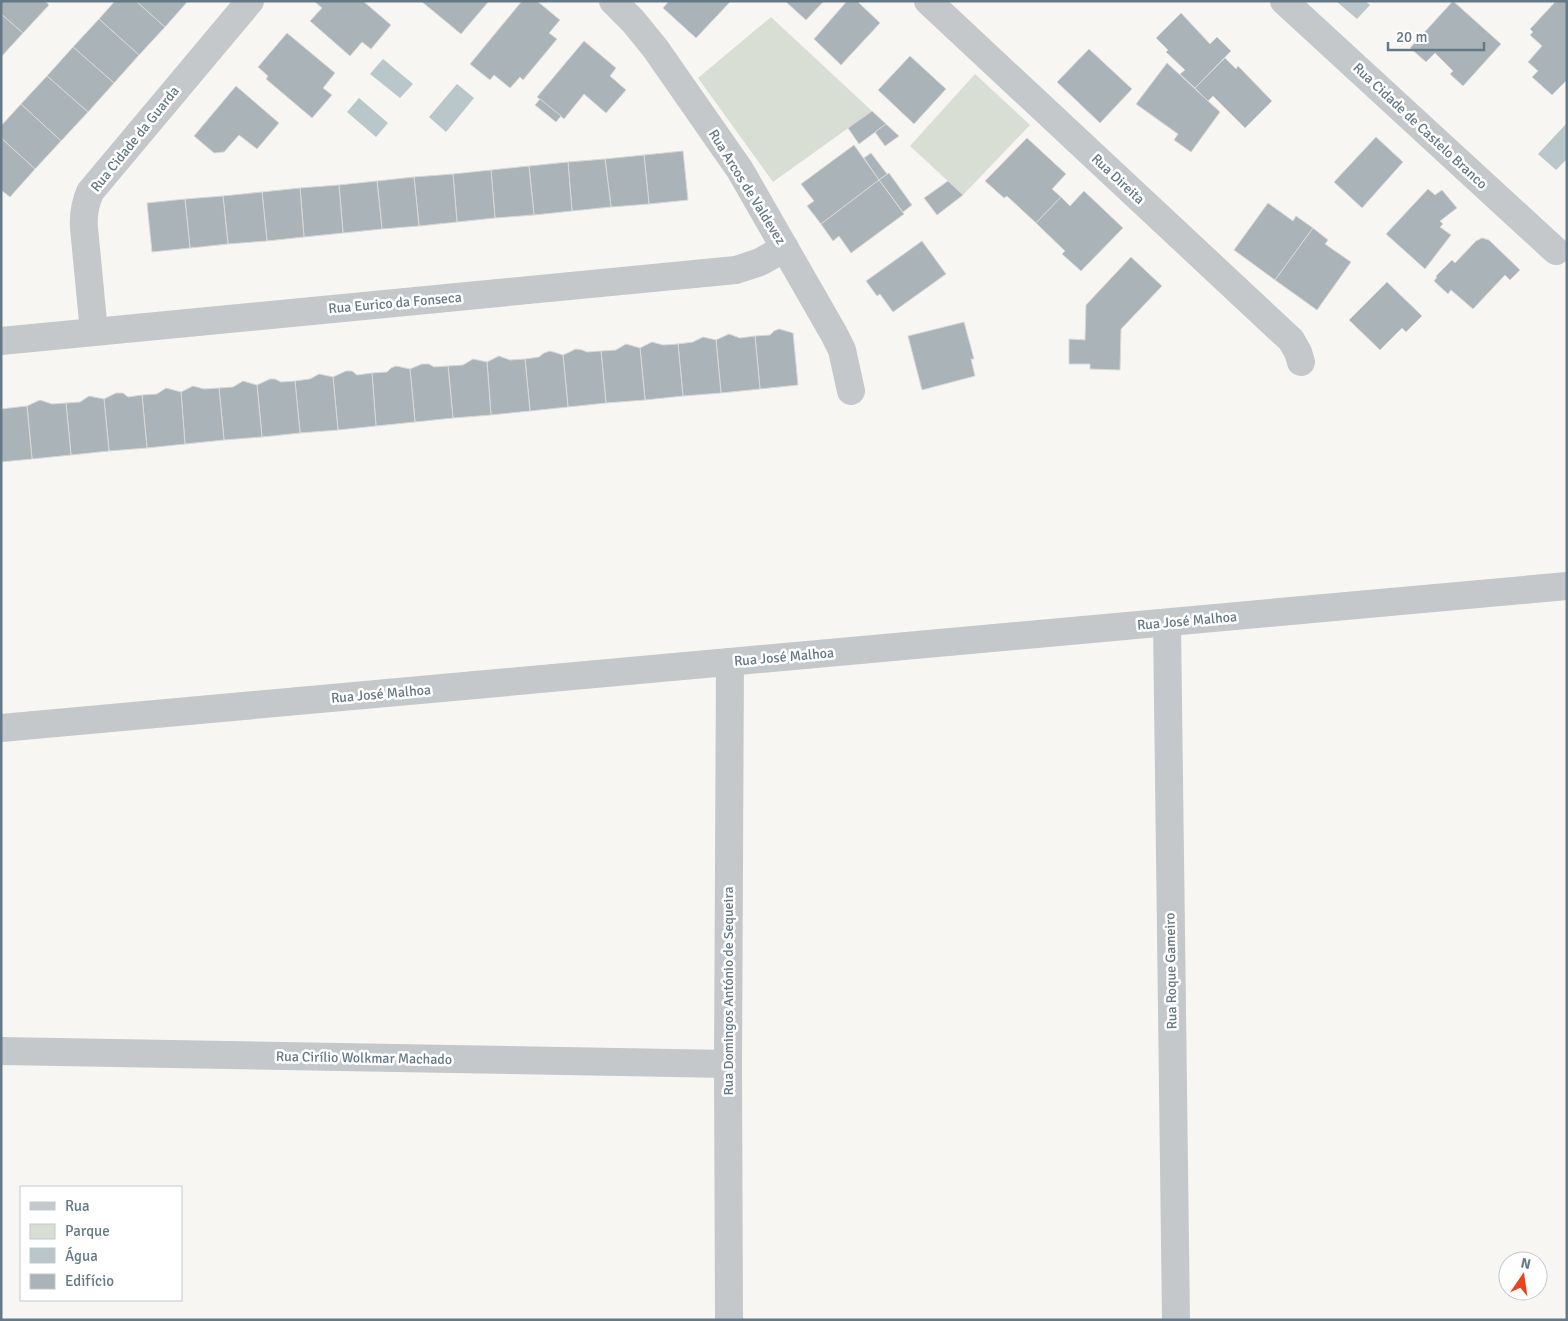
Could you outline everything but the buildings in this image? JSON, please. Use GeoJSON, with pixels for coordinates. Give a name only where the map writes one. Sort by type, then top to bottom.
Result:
{"type":"FeatureCollection","features":[{"type":"Feature","properties":{"kind":"street","name":"Rua Cidade da Guarda"},"geometry":{"type":"LineString","coordinates":[[94,332],[84,228],[84,208],[90,192],[250,1]]}},
{"type":"Feature","properties":{"kind":"street","name":"Rua Arcos de Valdevez"},"geometry":{"type":"LineString","coordinates":[[613,1],[634,20],[722,143],[765,212],[842,350],[851,391]]}},
{"type":"Feature","properties":{"kind":"street","name":"Rua Direita"},"geometry":{"type":"LineString","coordinates":[[928,1],[1291,340],[1301,362]]}},
{"type":"Feature","properties":{"kind":"street","name":"Rua Cidade de Castelo Branco"},"geometry":{"type":"LineString","coordinates":[[1284,1],[1556,251]]}},
{"type":"Feature","properties":{"kind":"street","name":"Rua Eurico da Fonseca"},"geometry":{"type":"LineString","coordinates":[[1,340],[736,270],[760,262],[784,248]]}},
{"type":"Feature","properties":{"kind":"street","name":"Rua José Malhoa"},"geometry":{"type":"LineString","coordinates":[[1,728],[1567,586]]}},
{"type":"Feature","properties":{"kind":"street","name":"Rua Roque Gameiro"},"geometry":{"type":"LineString","coordinates":[[1167,623],[1176,1320]]}},
{"type":"Feature","properties":{"kind":"street","name":"Rua Domingos António de Sequeira"},"geometry":{"type":"LineString","coordinates":[[729,1320],[730,662]]}},
{"type":"Feature","properties":{"kind":"street","name":"Rua Cirílio Wolkmar Machado"},"geometry":{"type":"LineString","coordinates":[[1,1051],[728,1064]]}},
{"type":"Feature","properties":{"kind":"green space"},"geometry":{"type":"Polygon","coordinates":[[[771,17],[872,111],[773,182],[698,78],[771,17]]]}},
{"type":"Feature","properties":{"kind":"green space"},"geometry":{"type":"Polygon","coordinates":[[[975,74],[1030,125],[963,195],[910,146],[975,74]]]}},
{"type":"Feature","properties":{"kind":"water"},"geometry":{"type":"Polygon","coordinates":[[[1336,1],[1365,1],[1370,5],[1357,19],[1336,1]]]}},
{"type":"Feature","properties":{"kind":"water"},"geometry":{"type":"Polygon","coordinates":[[[383,59],[413,84],[400,98],[370,74],[383,59]]]}},
{"type":"Feature","properties":{"kind":"water"},"geometry":{"type":"Polygon","coordinates":[[[457,84],[474,98],[446,132],[429,117],[457,84]]]}},
{"type":"Feature","properties":{"kind":"water"},"geometry":{"type":"Polygon","coordinates":[[[359,98],[388,123],[376,137],[347,112],[359,98]]]}},
{"type":"Feature","properties":{"kind":"water"},"geometry":{"type":"Polygon","coordinates":[[[1567,123],[1567,159],[1556,170],[1538,154],[1567,123]]]}}]}
